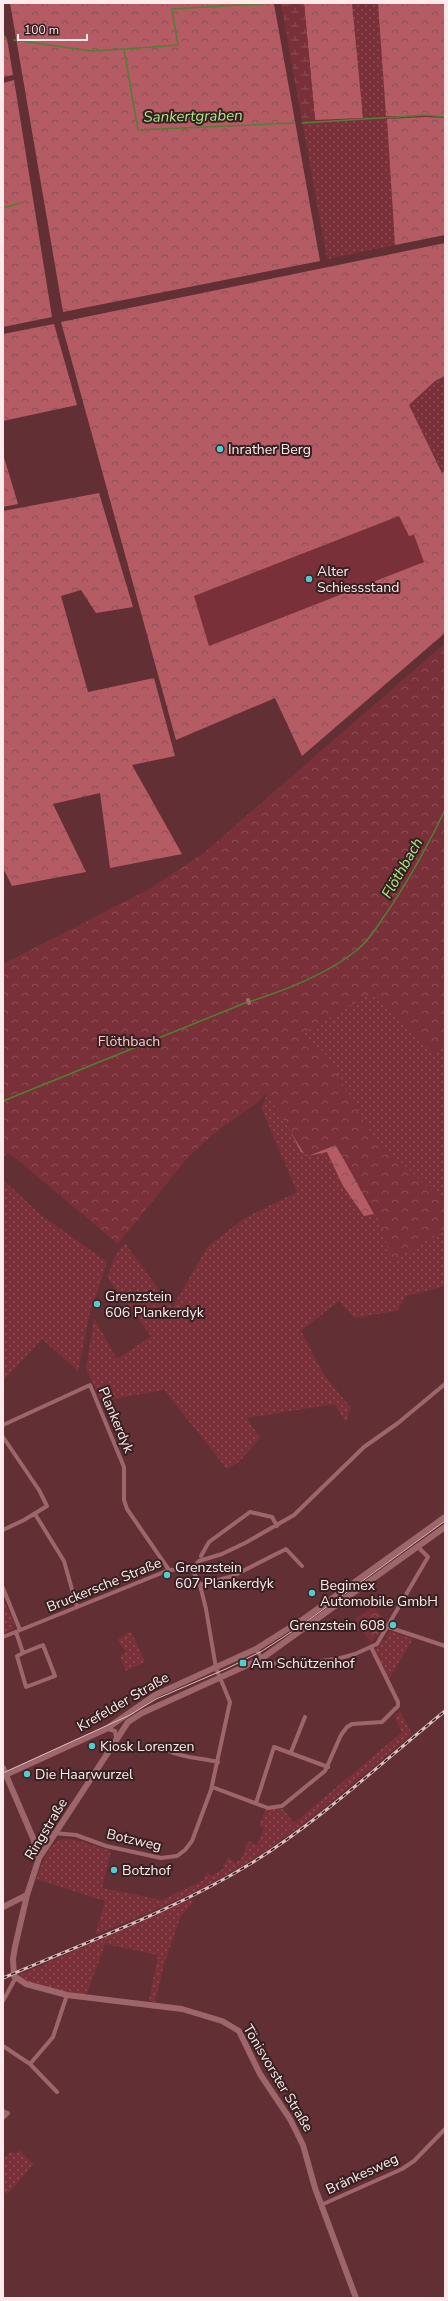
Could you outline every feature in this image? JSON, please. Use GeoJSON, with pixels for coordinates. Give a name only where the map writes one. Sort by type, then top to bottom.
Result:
{"type":"FeatureCollection","features":[{"type":"Feature","properties":{"kind":"street"},"geometry":{"type":"LineString","coordinates":[[200,1559],[222,1554],[277,1526],[294,1515],[364,1447],[398,1423],[445,1384]]}},
{"type":"Feature","properties":{"kind":"street","name":"Plankerdyk"},"geometry":{"type":"LineString","coordinates":[[3,1425],[90,1385],[124,1467],[124,1500],[127,1508],[151,1547],[169,1570]]}},
{"type":"Feature","properties":{"kind":"street"},"geometry":{"type":"LineString","coordinates":[[3,1437],[46,1503],[46,1506],[36,1514],[3,1530]]}},
{"type":"Feature","properties":{"kind":"street"},"geometry":{"type":"LineString","coordinates":[[216,1668],[209,1622],[200,1585],[192,1569],[200,1559],[209,1542],[250,1512],[272,1517],[277,1526]]}},
{"type":"Feature","properties":{"kind":"street"},"geometry":{"type":"LineString","coordinates":[[36,1514],[64,1561],[77,1607]]}},
{"type":"Feature","properties":{"kind":"street","name":"Krefelder Straße"},"geometry":{"type":"LineString","coordinates":[[4,1775],[106,1729],[155,1695],[256,1649],[305,1618],[445,1517]]}},
{"type":"Feature","properties":{"kind":"street","name":"Krefelder Straße"},"geometry":{"type":"LineString","coordinates":[[134,1717],[261,1659],[445,1527]]}},
{"type":"Feature","properties":{"kind":"street"},"geometry":{"type":"LineString","coordinates":[[256,1649],[261,1659],[267,1664],[297,1664],[337,1659],[376,1644],[388,1627],[407,1590],[428,1557],[418,1547]]}},
{"type":"Feature","properties":{"kind":"street"},"geometry":{"type":"LineString","coordinates":[[200,1585],[233,1576],[286,1549],[302,1566]]}},
{"type":"Feature","properties":{"kind":"street","name":"Bruckersche Straße"},"geometry":{"type":"LineString","coordinates":[[3,1637],[169,1570],[192,1569]]}},
{"type":"Feature","properties":{"kind":"street"},"geometry":{"type":"LineString","coordinates":[[3,1588],[18,1631],[23,1653]]}},
{"type":"Feature","properties":{"kind":"street"},"geometry":{"type":"LineString","coordinates":[[388,1627],[445,1646]]}},
{"type":"Feature","properties":{"kind":"street"},"geometry":{"type":"LineString","coordinates":[[43,1646],[55,1676],[26,1687],[17,1656],[23,1653],[43,1646]]}},
{"type":"Feature","properties":{"kind":"street"},"geometry":{"type":"LineString","coordinates":[[212,1787],[268,1808],[282,1806],[322,1775],[328,1767],[340,1735],[347,1727],[352,1724],[382,1722],[398,1706],[370,1647]]}},
{"type":"Feature","properties":{"kind":"street","name":"Botzweg"},"geometry":{"type":"LineString","coordinates":[[54,1833],[76,1835],[106,1846],[156,1858],[172,1858],[185,1850],[192,1841],[212,1787],[230,1702],[216,1668]]}},
{"type":"Feature","properties":{"kind":"street","name":"Ringstraße"},"geometry":{"type":"LineString","coordinates":[[26,1895],[39,1858],[54,1833],[91,1781],[116,1738],[134,1717]]}},
{"type":"Feature","properties":{"kind":"street"},"geometry":{"type":"LineString","coordinates":[[291,1752],[305,1717]]}},
{"type":"Feature","properties":{"kind":"street"},"geometry":{"type":"LineString","coordinates":[[106,1729],[115,1731],[116,1738]]}},
{"type":"Feature","properties":{"kind":"street"},"geometry":{"type":"LineString","coordinates":[[256,1803],[272,1748],[276,1747],[291,1752],[328,1767]]}},
{"type":"Feature","properties":{"kind":"street"},"geometry":{"type":"LineString","coordinates":[[168,1751],[184,1758],[194,1756],[218,1762]]}},
{"type":"Feature","properties":{"kind":"street"},"geometry":{"type":"LineString","coordinates":[[3,1768],[4,1775],[34,1838],[39,1858]]}},
{"type":"Feature","properties":{"kind":"street"},"geometry":{"type":"LineString","coordinates":[[3,1907],[26,1895]]}},
{"type":"Feature","properties":{"kind":"street"},"geometry":{"type":"LineString","coordinates":[[3,2001],[16,1979],[12,1959],[26,1895]]}},
{"type":"Feature","properties":{"kind":"street","name":"Tönisvorster Straße"},"geometry":{"type":"LineString","coordinates":[[16,1979],[26,1984],[87,1999],[170,2006],[203,2015],[233,2026],[243,2038],[260,2074],[297,2130],[321,2204],[356,2298]]}},
{"type":"Feature","properties":{"kind":"street"},"geometry":{"type":"LineString","coordinates":[[30,2064],[54,2037],[67,1995]]}},
{"type":"Feature","properties":{"kind":"street"},"geometry":{"type":"LineString","coordinates":[[3,2046],[30,2064],[56,2092]]}},
{"type":"Feature","properties":{"kind":"street"},"geometry":{"type":"LineString","coordinates":[[3,2111],[8,2113],[3,2118]]}},
{"type":"Feature","properties":{"kind":"street","name":"Bränkesweg"},"geometry":{"type":"LineString","coordinates":[[321,2204],[402,2169],[414,2160],[445,2129]]}},
{"type":"Feature","properties":{"kind":"green space"},"geometry":{"type":"Polygon","coordinates":[[[10,3],[274,4],[320,261],[63,312],[10,3]]]}},
{"type":"Feature","properties":{"kind":"green space"},"geometry":{"type":"Polygon","coordinates":[[[304,3],[352,3],[363,118],[315,120],[304,3]]]}},
{"type":"Feature","properties":{"kind":"green space"},"geometry":{"type":"Polygon","coordinates":[[[304,3],[315,120],[302,121],[281,4],[304,3]]]}},
{"type":"Feature","properties":{"kind":"green space"},"geometry":{"type":"Polygon","coordinates":[[[352,3],[378,3],[386,116],[445,116],[445,118],[426,117],[387,119],[395,245],[327,259],[302,121],[363,118],[352,3]]]}},
{"type":"Feature","properties":{"kind":"green space"},"geometry":{"type":"Polygon","coordinates":[[[378,3],[445,3],[445,116],[386,116],[378,3]]]}},
{"type":"Feature","properties":{"kind":"green space"},"geometry":{"type":"Polygon","coordinates":[[[3,37],[7,39],[13,75],[3,77],[3,37]]]}},
{"type":"Feature","properties":{"kind":"green space"},"geometry":{"type":"Polygon","coordinates":[[[14,80],[52,317],[3,327],[3,83],[14,80]]]}},
{"type":"Feature","properties":{"kind":"green space"},"geometry":{"type":"Polygon","coordinates":[[[426,117],[445,118],[445,235],[395,245],[387,119],[426,117]]]}},
{"type":"Feature","properties":{"kind":"green space"},"geometry":{"type":"Polygon","coordinates":[[[445,243],[445,376],[435,381],[409,405],[442,473],[445,469],[445,633],[302,756],[275,698],[176,740],[61,322],[445,243]]]}},
{"type":"Feature","properties":{"kind":"green space"},"geometry":{"type":"Polygon","coordinates":[[[54,324],[77,405],[3,421],[3,334],[54,324]]]}},
{"type":"Feature","properties":{"kind":"green space"},"geometry":{"type":"Polygon","coordinates":[[[443,378],[445,381],[445,469],[443,473],[409,405],[435,381],[443,378]]]}},
{"type":"Feature","properties":{"kind":"green space"},"geometry":{"type":"Polygon","coordinates":[[[3,454],[18,504],[3,507],[3,454]]]}},
{"type":"Feature","properties":{"kind":"green space"},"geometry":{"type":"Polygon","coordinates":[[[99,493],[133,607],[96,613],[81,590],[61,596],[88,692],[154,678],[175,756],[132,765],[182,854],[110,868],[100,793],[53,804],[86,872],[12,886],[3,868],[3,511],[99,493]]]}},
{"type":"Feature","properties":{"kind":"green space","name":"Alter Schiessstand"},"geometry":{"type":"Polygon","coordinates":[[[399,516],[409,536],[414,535],[424,562],[209,646],[194,596],[399,516]]]}},
{"type":"Feature","properties":{"kind":"green space","name":"Flöthbach"},"geometry":{"type":"Polygon","coordinates":[[[445,643],[445,1045],[432,1053],[377,994],[365,997],[302,1034],[325,1053],[373,1136],[445,1203],[445,1230],[392,1261],[382,1229],[336,1145],[306,1157],[267,1093],[257,1103],[217,1131],[189,1156],[118,1244],[9,1153],[3,1157],[3,964],[151,888],[205,852],[445,643]]]}},
{"type":"Feature","properties":{"kind":"green space"},"geometry":{"type":"Polygon","coordinates":[[[445,955],[445,1286],[406,1296],[397,1311],[354,1318],[339,1301],[301,1331],[324,1375],[351,1408],[346,1423],[335,1404],[247,1418],[260,1438],[239,1462],[227,1469],[164,1390],[102,1401],[86,1369],[94,1318],[117,1359],[151,1336],[107,1277],[115,1257],[125,1243],[172,1308],[208,1246],[245,1218],[297,1192],[261,1107],[268,1093],[308,1156],[327,1152],[343,1186],[364,1216],[250,999],[445,955]]]}},
{"type":"Feature","properties":{"kind":"green space"},"geometry":{"type":"Polygon","coordinates":[[[282,1061],[378,1213],[364,1216],[343,1186],[327,1152],[308,1156],[301,1152],[284,1119],[282,1061]]]}},
{"type":"Feature","properties":{"kind":"green space"},"geometry":{"type":"Polygon","coordinates":[[[3,1180],[41,1215],[107,1262],[89,1317],[78,1371],[42,1339],[3,1381],[3,1180]]]}},
{"type":"Feature","properties":{"kind":"green space"},"geometry":{"type":"Polygon","coordinates":[[[3,1599],[15,1625],[13,1630],[3,1634],[3,1599]]]}},
{"type":"Feature","properties":{"kind":"green space"},"geometry":{"type":"Polygon","coordinates":[[[374,1606],[387,1624],[371,1643],[355,1619],[374,1606]]]}},
{"type":"Feature","properties":{"kind":"green space"},"geometry":{"type":"Polygon","coordinates":[[[131,1631],[145,1662],[126,1671],[120,1656],[126,1652],[117,1640],[131,1631]]]}},
{"type":"Feature","properties":{"kind":"green space"},"geometry":{"type":"Polygon","coordinates":[[[390,1631],[413,1639],[389,1679],[375,1650],[383,1640],[385,1641],[387,1638],[385,1637],[390,1631]]]}},
{"type":"Feature","properties":{"kind":"green space"},"geometry":{"type":"Polygon","coordinates":[[[400,1711],[412,1734],[310,1818],[267,1850],[227,1875],[172,1902],[95,1935],[105,1901],[36,1879],[43,1862],[56,1842],[63,1839],[71,1839],[111,1851],[102,1888],[162,1900],[204,1880],[207,1872],[211,1876],[223,1869],[228,1857],[235,1863],[241,1859],[248,1841],[257,1845],[264,1828],[259,1826],[266,1809],[283,1809],[294,1823],[402,1732],[394,1716],[400,1711]]]}},
{"type":"Feature","properties":{"kind":"green space"},"geometry":{"type":"Polygon","coordinates":[[[191,1899],[194,1901],[180,1918],[165,1961],[155,2002],[149,2001],[158,1955],[105,1944],[86,1996],[64,1993],[22,1980],[17,1976],[191,1899]]]}},
{"type":"Feature","properties":{"kind":"green space"},"geometry":{"type":"Polygon","coordinates":[[[19,2150],[34,2164],[7,2195],[3,2191],[3,2160],[10,2152],[16,2153],[19,2150]]]}},
{"type":"Feature","properties":{"kind":"waterway"},"geometry":{"type":"LineString","coordinates":[[125,49],[178,45],[172,9],[273,3]]}},
{"type":"Feature","properties":{"kind":"waterway","name":"Sankertgraben"},"geometry":{"type":"LineString","coordinates":[[3,35],[6,38]]}},
{"type":"Feature","properties":{"kind":"waterway","name":"Sankertgraben"},"geometry":{"type":"LineString","coordinates":[[14,40],[91,51],[124,49],[138,130],[294,123]]}},
{"type":"Feature","properties":{"kind":"waterway","name":"Sankertgraben"},"geometry":{"type":"LineString","coordinates":[[302,123],[426,115],[445,117]]}},
{"type":"Feature","properties":{"kind":"waterway"},"geometry":{"type":"LineString","coordinates":[[3,208],[20,203]]}},
{"type":"Feature","properties":{"kind":"waterway","name":"Flöthbach"},"geometry":{"type":"LineString","coordinates":[[3,1101],[245,1003],[303,982],[345,959],[361,947],[368,939],[392,905],[416,865],[445,810]]}},
{"type":"Feature","properties":{"kind":"tram line"},"geometry":{"type":"LineString","coordinates":[[3,1773],[130,1715],[156,1699],[228,1668],[262,1651],[299,1627],[445,1521]]}},
{"type":"Feature","properties":{"kind":"railway"},"geometry":{"type":"LineString","coordinates":[[3,1978],[97,1939],[191,1897],[250,1864],[276,1847],[326,1810],[445,1711]]}},
{"type":"Feature","properties":{"kind":"place","name":"Inrather Berg"},"geometry":{"type":"Point","coordinates":[220,449]}},
{"type":"Feature","properties":{"kind":"place","name":"Alter Schiessstand"},"geometry":{"type":"Point","coordinates":[309,579]}},
{"type":"Feature","properties":{"kind":"place","name":"Grenzstein 606 Plankerdyk"},"geometry":{"type":"Point","coordinates":[97,1304]}},
{"type":"Feature","properties":{"kind":"place","name":"Grenzstein 607 Plankerdyk"},"geometry":{"type":"Point","coordinates":[167,1575]}},
{"type":"Feature","properties":{"kind":"place","name":"Begimex Automobile GmbH"},"geometry":{"type":"Point","coordinates":[312,1593]}},
{"type":"Feature","properties":{"kind":"place","name":"Grenzstein 608"},"geometry":{"type":"Point","coordinates":[393,1625]}},
{"type":"Feature","properties":{"kind":"place","name":"Am Schützenhof"},"geometry":{"type":"Point","coordinates":[243,1663]}},
{"type":"Feature","properties":{"kind":"place","name":"Kiosk Lorenzen"},"geometry":{"type":"Point","coordinates":[92,1746]}},
{"type":"Feature","properties":{"kind":"place","name":"Die Haarwurzel"},"geometry":{"type":"Point","coordinates":[27,1774]}},
{"type":"Feature","properties":{"kind":"place","name":"Botzhof"},"geometry":{"type":"Point","coordinates":[114,1870]}}]}
